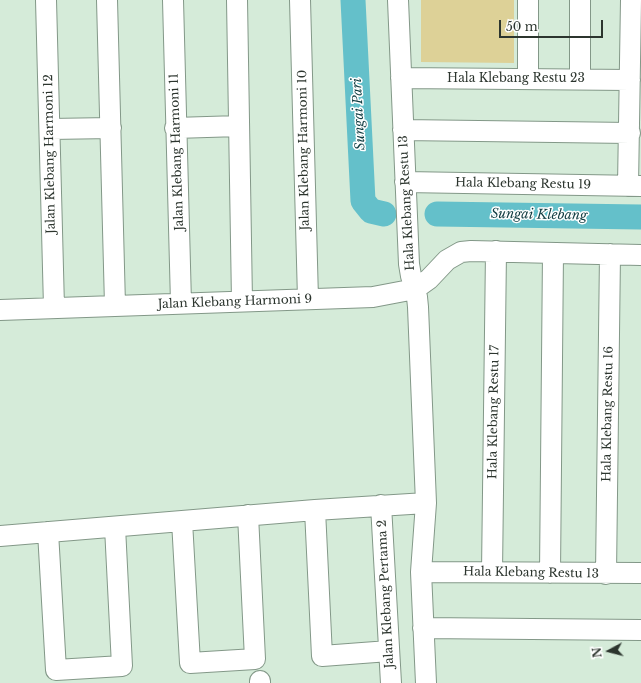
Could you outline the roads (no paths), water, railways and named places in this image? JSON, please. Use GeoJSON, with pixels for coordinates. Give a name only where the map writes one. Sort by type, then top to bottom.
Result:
{"type":"FeatureCollection","features":[{"type":"Feature","properties":{"kind":"street","name":"Jalan Klebang Harmoni 12"},"geometry":{"type":"LineString","coordinates":[[46,0],[54,307]]}},
{"type":"Feature","properties":{"kind":"street"},"geometry":{"type":"LineString","coordinates":[[107,0],[115,305]]}},
{"type":"Feature","properties":{"kind":"street","name":"Jalan Klebang Harmoni 11"},"geometry":{"type":"LineString","coordinates":[[173,0],[181,303]]}},
{"type":"Feature","properties":{"kind":"street"},"geometry":{"type":"LineString","coordinates":[[237,0],[242,301]]}},
{"type":"Feature","properties":{"kind":"street","name":"Jalan Klebang Harmoni 10"},"geometry":{"type":"LineString","coordinates":[[300,0],[308,299]]}},
{"type":"Feature","properties":{"kind":"street","name":"Hala Klebang Restu 13"},"geometry":{"type":"LineString","coordinates":[[398,0],[409,264],[410,276],[415,289],[418,307],[426,503],[421,572],[426,683]]}},
{"type":"Feature","properties":{"kind":"street"},"geometry":{"type":"LineString","coordinates":[[528,0],[528,79]]}},
{"type":"Feature","properties":{"kind":"street"},"geometry":{"type":"LineString","coordinates":[[580,0],[580,79]]}},
{"type":"Feature","properties":{"kind":"street"},"geometry":{"type":"LineString","coordinates":[[631,0],[630,133],[635,186]]}},
{"type":"Feature","properties":{"kind":"street","name":"Hala Klebang Restu 23"},"geometry":{"type":"LineString","coordinates":[[401,78],[630,80]]}},
{"type":"Feature","properties":{"kind":"street"},"geometry":{"type":"LineString","coordinates":[[176,128],[239,126]]}},
{"type":"Feature","properties":{"kind":"street"},"geometry":{"type":"LineString","coordinates":[[50,129],[111,128]]}},
{"type":"Feature","properties":{"kind":"street"},"geometry":{"type":"LineString","coordinates":[[403,130],[630,133]]}},
{"type":"Feature","properties":{"kind":"street","name":"Hala Klebang Restu 19"},"geometry":{"type":"LineString","coordinates":[[405,182],[635,186]]}},
{"type":"Feature","properties":{"kind":"street"},"geometry":{"type":"LineString","coordinates":[[415,289],[429,279],[453,255],[466,251],[641,254]]}},
{"type":"Feature","properties":{"kind":"street","name":"Hala Klebang Restu 17"},"geometry":{"type":"LineString","coordinates":[[492,572],[496,252]]}},
{"type":"Feature","properties":{"kind":"street"},"geometry":{"type":"LineString","coordinates":[[550,573],[553,253]]}},
{"type":"Feature","properties":{"kind":"street","name":"Hala Klebang Restu 16"},"geometry":{"type":"LineString","coordinates":[[606,574],[610,254]]}},
{"type":"Feature","properties":{"kind":"street","name":"Jalan Klebang Harmoni 9"},"geometry":{"type":"LineString","coordinates":[[0,310],[373,297],[415,289]]}},
{"type":"Feature","properties":{"kind":"street"},"geometry":{"type":"LineString","coordinates":[[0,536],[248,515],[426,503]]}},
{"type":"Feature","properties":{"kind":"street","name":"Jalan Klebang Pertama 2"},"geometry":{"type":"LineString","coordinates":[[381,505],[391,683]]}},
{"type":"Feature","properties":{"kind":"street"},"geometry":{"type":"LineString","coordinates":[[314,510],[322,656],[389,651]]}},
{"type":"Feature","properties":{"kind":"street"},"geometry":{"type":"LineString","coordinates":[[182,521],[190,663],[255,659],[248,515]]}},
{"type":"Feature","properties":{"kind":"street"},"geometry":{"type":"LineString","coordinates":[[48,532],[56,670],[122,666],[115,526]]}},
{"type":"Feature","properties":{"kind":"street","name":"Hala Klebang Restu 13"},"geometry":{"type":"LineString","coordinates":[[421,572],[641,574]]}},
{"type":"Feature","properties":{"kind":"street"},"geometry":{"type":"LineString","coordinates":[[423,628],[641,630]]}},
{"type":"Feature","properties":{"kind":"waterway","name":"Sungai Pari"},"geometry":{"type":"LineString","coordinates":[[353,0],[363,201],[371,211],[384,214]]}},
{"type":"Feature","properties":{"kind":"waterway","name":"Sungai Klebang"},"geometry":{"type":"LineString","coordinates":[[437,214],[641,217]]}}]}
